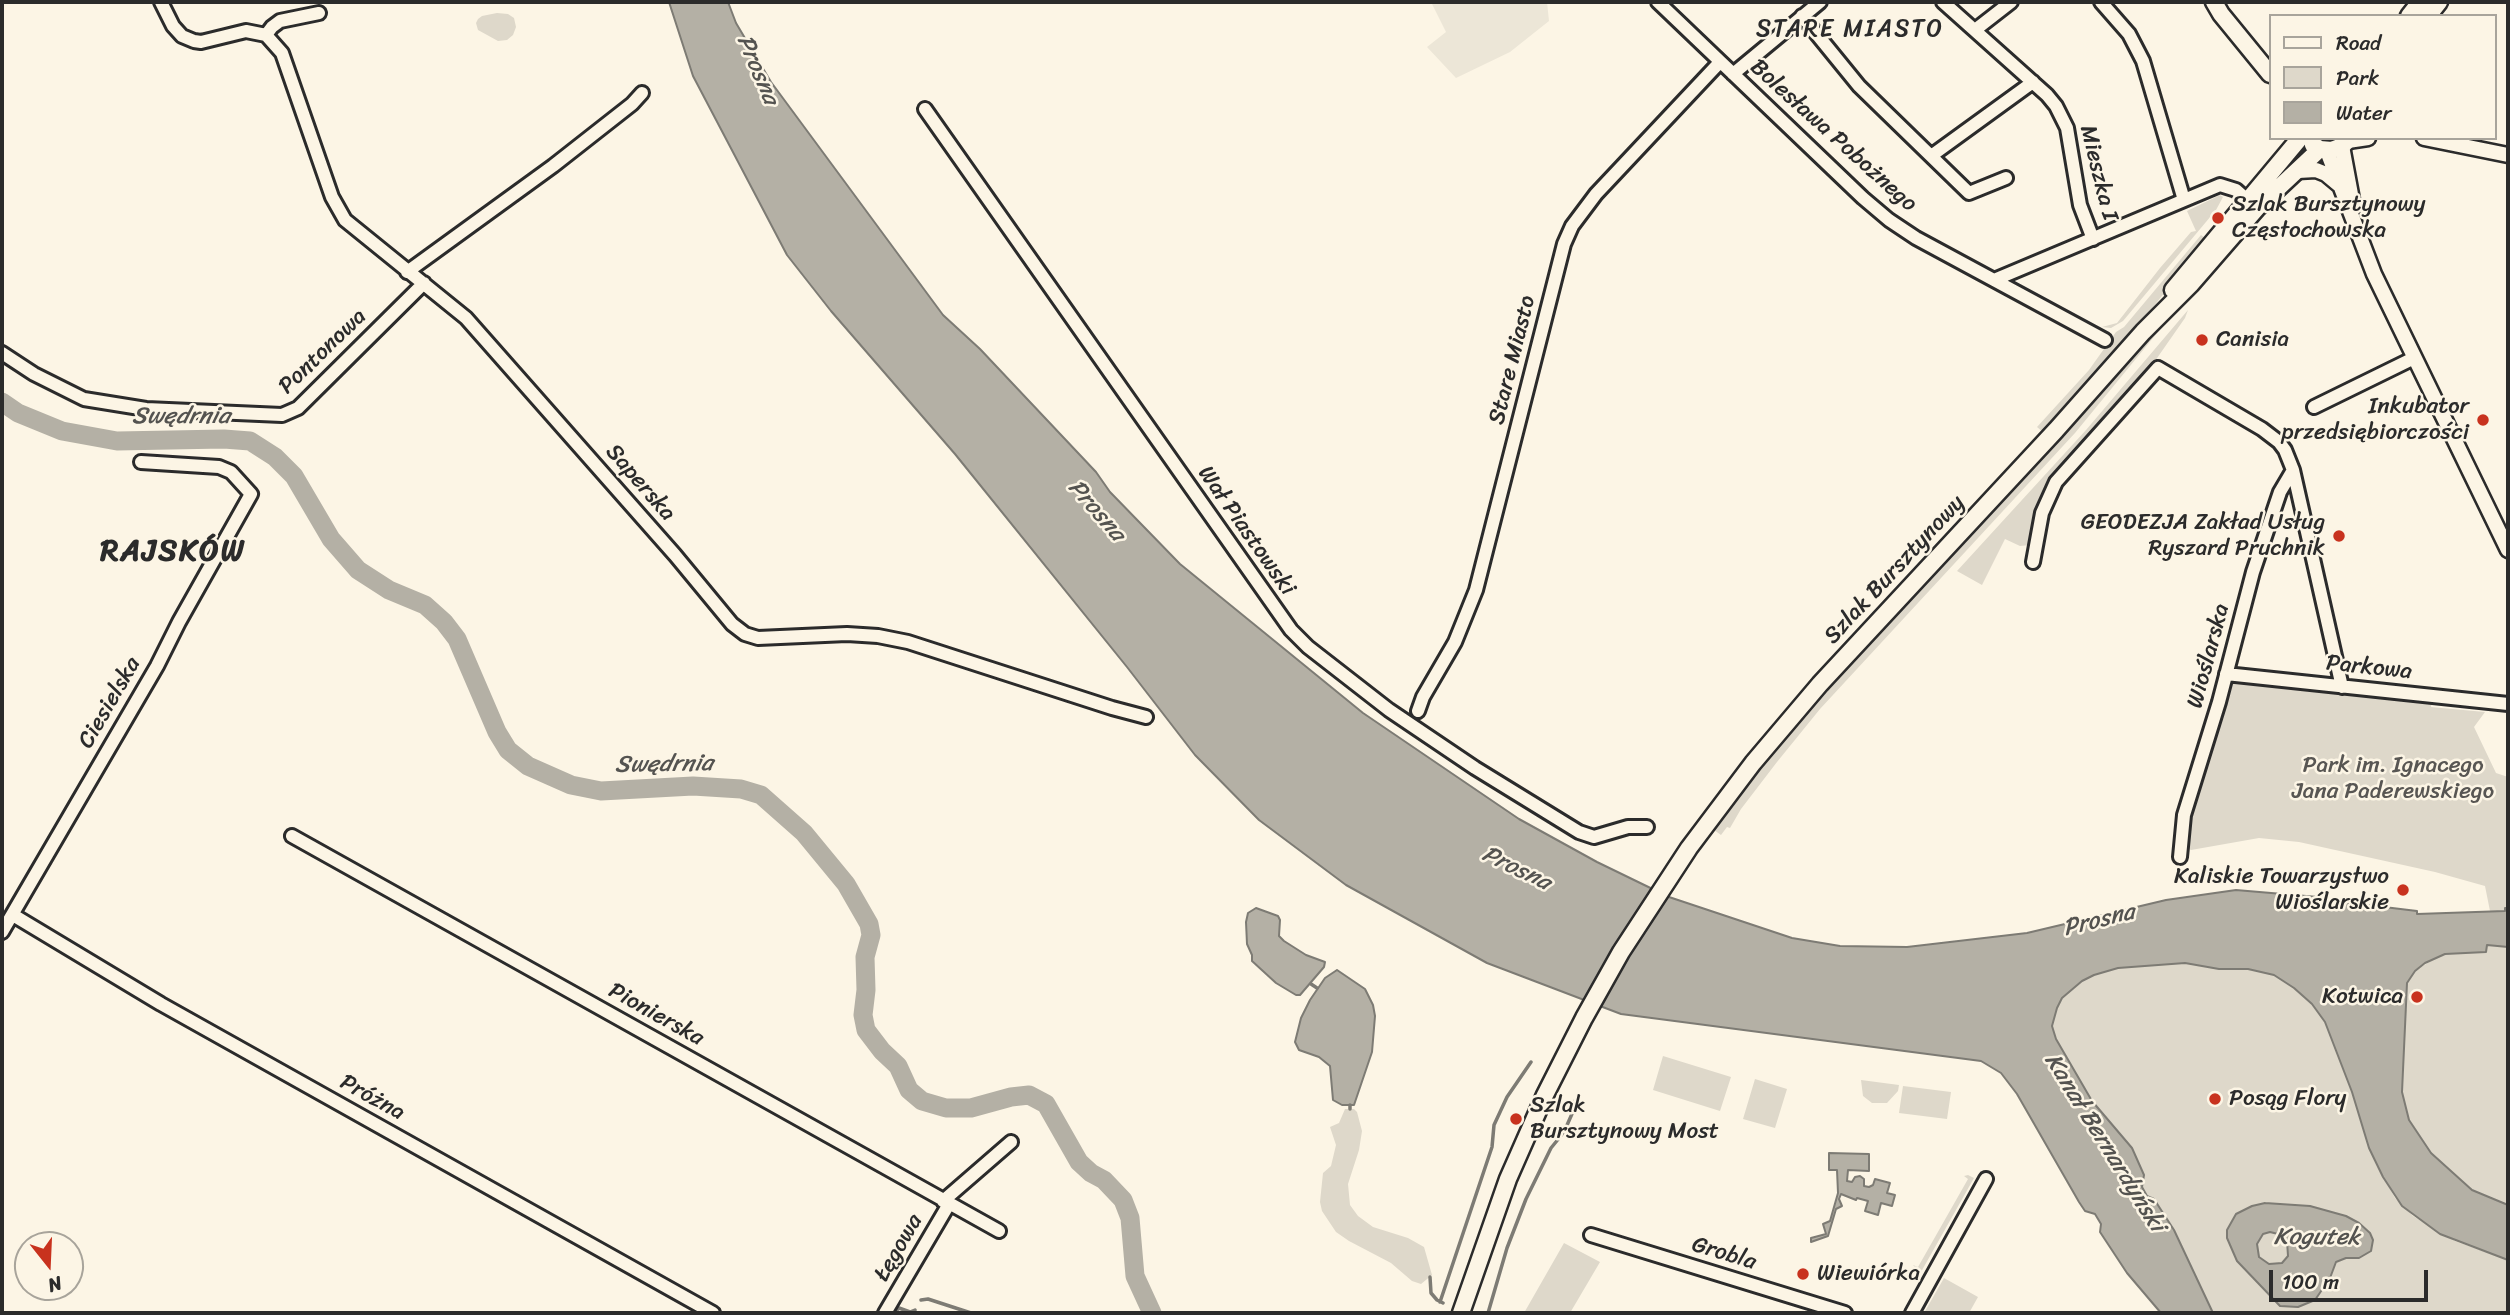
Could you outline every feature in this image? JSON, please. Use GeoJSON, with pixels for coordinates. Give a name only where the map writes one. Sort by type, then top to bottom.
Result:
{"type":"FeatureCollection","features":[{"type":"Feature","properties":{"kind":"main road"},"geometry":{"type":"LineString","coordinates":[[2202,2],[2208,8],[2217,8],[2268,72]]}},
{"type":"Feature","properties":{"kind":"main road","name":"Szlak Bursztynowy"},"geometry":{"type":"LineString","coordinates":[[1461,1313],[1508,1179],[1569,1047],[1621,952],[1686,852],[1784,725],[2056,430],[2143,331],[2191,284],[2299,140]]}},
{"type":"Feature","properties":{"kind":"main road"},"geometry":{"type":"LineString","coordinates":[[2316,140],[2338,145]]}},
{"type":"Feature","properties":{"kind":"main road","name":"Szlak Bursztynowy"},"geometry":{"type":"LineString","coordinates":[[2252,204],[2338,145]]}},
{"type":"Feature","properties":{"kind":"street"},"geometry":{"type":"LineString","coordinates":[[161,2],[173,26],[182,36],[194,41],[208,41],[246,31],[266,35],[279,21],[319,13]]}},
{"type":"Feature","properties":{"kind":"street","name":"Bolesława Pobożnego"},"geometry":{"type":"LineString","coordinates":[[1658,2],[1889,220],[1916,238],[2105,340]]}},
{"type":"Feature","properties":{"kind":"street"},"geometry":{"type":"LineString","coordinates":[[1733,74],[1820,2]]}},
{"type":"Feature","properties":{"kind":"street","name":"Mieszka I"},"geometry":{"type":"LineString","coordinates":[[1943,2],[2056,106],[2067,128],[2080,205],[2093,239]]}},
{"type":"Feature","properties":{"kind":"street"},"geometry":{"type":"LineString","coordinates":[[1975,30],[2011,2]]}},
{"type":"Feature","properties":{"kind":"street"},"geometry":{"type":"LineString","coordinates":[[2101,2],[2129,34],[2143,61],[2184,200]]}},
{"type":"Feature","properties":{"kind":"street"},"geometry":{"type":"LineString","coordinates":[[1802,16],[1859,86],[1969,192],[2006,177]]}},
{"type":"Feature","properties":{"kind":"street","name":"Saperska"},"geometry":{"type":"LineString","coordinates":[[266,35],[282,53],[338,211],[354,229],[466,318],[675,555],[732,624],[745,634],[771,640],[847,634],[908,642],[1146,717]]}},
{"type":"Feature","properties":{"kind":"street","name":"Stare Miasto"},"geometry":{"type":"LineString","coordinates":[[1418,711],[1423,696],[1455,642],[1475,590],[1564,244],[1572,226],[1596,194],[1720,61]]}},
{"type":"Feature","properties":{"kind":"street"},"geometry":{"type":"LineString","coordinates":[[1931,156],[2033,82]]}},
{"type":"Feature","properties":{"kind":"street"},"geometry":{"type":"LineString","coordinates":[[407,272],[553,166],[632,104],[642,93]]}},
{"type":"Feature","properties":{"kind":"street","name":"Wał Piastowski"},"geometry":{"type":"LineString","coordinates":[[925,109],[1291,630],[1308,647],[1389,710],[1475,768],[1579,831],[1594,836],[1628,827],[1647,827]]}},
{"type":"Feature","properties":{"kind":"street"},"geometry":{"type":"LineString","coordinates":[[2338,145],[2359,140]]}},
{"type":"Feature","properties":{"kind":"street"},"geometry":{"type":"LineString","coordinates":[[2434,140],[2508,155]]}},
{"type":"Feature","properties":{"kind":"street"},"geometry":{"type":"LineString","coordinates":[[2338,145],[2339,185],[2370,265],[2508,550]]}},
{"type":"Feature","properties":{"kind":"street"},"geometry":{"type":"LineString","coordinates":[[2338,145],[2349,174],[2354,224]]}},
{"type":"Feature","properties":{"kind":"street"},"geometry":{"type":"LineString","coordinates":[[2298,171],[2316,170],[2326,174],[2339,185]]}},
{"type":"Feature","properties":{"kind":"street"},"geometry":{"type":"LineString","coordinates":[[1994,280],[2220,186],[2231,187],[2252,204]]}},
{"type":"Feature","properties":{"kind":"street","name":"Pontonowa"},"geometry":{"type":"LineString","coordinates":[[2,353],[34,374],[84,399],[146,409],[288,414],[298,408],[424,283]]}},
{"type":"Feature","properties":{"kind":"street"},"geometry":{"type":"LineString","coordinates":[[2314,407],[2414,358]]}},
{"type":"Feature","properties":{"kind":"street"},"geometry":{"type":"LineString","coordinates":[[2033,562],[2042,513],[2056,482],[2158,368],[2271,435],[2285,450],[2292,470],[2342,687]]}},
{"type":"Feature","properties":{"kind":"street","name":"Ciesielska"},"geometry":{"type":"LineString","coordinates":[[2,932],[157,666],[178,622],[251,494],[231,472],[219,467],[141,462]]}},
{"type":"Feature","properties":{"kind":"street","name":"Wioślarska"},"geometry":{"type":"LineString","coordinates":[[2180,857],[2184,815],[2264,536],[2280,492],[2292,470]]}},
{"type":"Feature","properties":{"kind":"street","name":"Parkowa"},"geometry":{"type":"LineString","coordinates":[[2226,674],[2508,704]]}},
{"type":"Feature","properties":{"kind":"street","name":"Pionierska"},"geometry":{"type":"LineString","coordinates":[[292,836],[999,1231]]}},
{"type":"Feature","properties":{"kind":"street","name":"Próżna"},"geometry":{"type":"LineString","coordinates":[[13,915],[161,1004],[713,1313]]}},
{"type":"Feature","properties":{"kind":"street","name":"Łęgowa"},"geometry":{"type":"LineString","coordinates":[[885,1313],[946,1203],[1011,1142]]}},
{"type":"Feature","properties":{"kind":"street"},"geometry":{"type":"LineString","coordinates":[[1912,1313],[1986,1179]]}},
{"type":"Feature","properties":{"kind":"street","name":"Grobla"},"geometry":{"type":"LineString","coordinates":[[1591,1235],[1845,1313]]}},
{"type":"Feature","properties":{"kind":"shaded area"},"geometry":{"type":"Polygon","coordinates":[[[1547,2],[1549,21],[1510,52],[1456,78],[1427,47],[1446,32],[1432,4],[1547,2]]]}},
{"type":"Feature","properties":{"kind":"green space"},"geometry":{"type":"Polygon","coordinates":[[[497,13],[508,14],[514,18],[516,27],[507,40],[498,41],[478,30],[478,19],[497,13]]]}},
{"type":"Feature","properties":{"kind":"green space"},"geometry":{"type":"Polygon","coordinates":[[[2220,195],[2223,197],[2216,210],[2123,321],[2111,328],[2102,327],[2117,323],[2160,268],[2191,232],[2196,231],[2187,211],[2220,195]]]}},
{"type":"Feature","properties":{"kind":"green space"},"geometry":{"type":"Polygon","coordinates":[[[2201,235],[2205,238],[2198,250],[2128,339],[2044,433],[2037,427],[2089,370],[2116,332],[2124,327],[2201,235]]]}},
{"type":"Feature","properties":{"kind":"green space"},"geometry":{"type":"Polygon","coordinates":[[[2185,299],[2075,433],[1820,709],[1741,809],[1730,828],[1727,827],[1721,835],[1714,830],[1701,850],[1697,847],[1720,814],[1813,700],[2130,355],[2185,299]]]}},
{"type":"Feature","properties":{"kind":"green space"},"geometry":{"type":"Polygon","coordinates":[[[2188,310],[2155,361],[2112,416],[2058,470],[2030,545],[2020,546],[2005,539],[1982,585],[1957,571],[2086,430],[2188,310]]]}},
{"type":"Feature","properties":{"kind":"green space","name":"Park im. Ignacego Jana Paderewskiego"},"geometry":{"type":"Polygon","coordinates":[[[2239,680],[2432,701],[2431,707],[2485,712],[2474,727],[2496,773],[2508,777],[2508,908],[2505,908],[2505,912],[2490,911],[2485,886],[2435,872],[2299,842],[2259,838],[2191,850],[2187,848],[2186,824],[2228,687],[2239,680]]]}},
{"type":"Feature","properties":{"kind":"green space"},"geometry":{"type":"Polygon","coordinates":[[[2487,945],[2508,947],[2508,1205],[2472,1190],[2431,1153],[2409,1120],[2402,1092],[2407,984],[2415,971],[2435,958],[2455,952],[2486,952],[2487,945]]]}},
{"type":"Feature","properties":{"kind":"green space"},"geometry":{"type":"Polygon","coordinates":[[[2185,963],[2219,969],[2248,969],[2274,975],[2312,1004],[2325,1022],[2375,1162],[2395,1198],[2413,1216],[2455,1241],[2508,1260],[2508,1313],[2213,1313],[2142,1187],[2144,1174],[2132,1148],[2092,1101],[2056,1039],[2052,1026],[2062,998],[2082,981],[2094,975],[2118,968],[2185,963]]]}},
{"type":"Feature","properties":{"kind":"green space"},"geometry":{"type":"Polygon","coordinates":[[[1663,1056],[1731,1077],[1720,1111],[1653,1090],[1663,1056]]]}},
{"type":"Feature","properties":{"kind":"green space"},"geometry":{"type":"Polygon","coordinates":[[[1755,1079],[1787,1089],[1775,1128],[1743,1119],[1755,1079]]]}},
{"type":"Feature","properties":{"kind":"green space"},"geometry":{"type":"Polygon","coordinates":[[[1861,1080],[1899,1085],[1898,1091],[1887,1103],[1872,1103],[1863,1096],[1861,1080]]]}},
{"type":"Feature","properties":{"kind":"green space"},"geometry":{"type":"Polygon","coordinates":[[[1903,1086],[1951,1092],[1947,1119],[1899,1113],[1903,1086]]]}},
{"type":"Feature","properties":{"kind":"green space"},"geometry":{"type":"Polygon","coordinates":[[[1345,1109],[1354,1109],[1357,1112],[1362,1131],[1348,1184],[1350,1205],[1358,1216],[1373,1227],[1408,1238],[1424,1247],[1432,1275],[1421,1284],[1412,1281],[1391,1263],[1336,1232],[1322,1211],[1320,1202],[1323,1173],[1331,1166],[1336,1145],[1330,1127],[1339,1123],[1345,1109]]]}},
{"type":"Feature","properties":{"kind":"green space"},"geometry":{"type":"Polygon","coordinates":[[[1964,1176],[1974,1178],[1921,1272],[1917,1270],[1913,1265],[1918,1267],[1968,1179],[1964,1176]]]}},
{"type":"Feature","properties":{"kind":"green space"},"geometry":{"type":"Polygon","coordinates":[[[1564,1243],[1600,1262],[1570,1313],[1524,1313],[1564,1243]]]}},
{"type":"Feature","properties":{"kind":"green space"},"geometry":{"type":"Polygon","coordinates":[[[1944,1278],[1978,1297],[1969,1313],[1924,1313],[1944,1278]]]}},
{"type":"Feature","properties":{"kind":"water"},"geometry":{"type":"Polygon","coordinates":[[[669,2],[728,2],[736,23],[771,82],[943,315],[980,349],[1096,472],[1110,492],[1180,564],[1363,713],[1519,819],[1597,862],[1669,897],[1792,938],[1840,946],[1907,947],[2027,933],[2166,900],[2236,890],[2318,897],[2417,911],[2417,914],[2505,911],[2505,908],[2508,908],[2508,947],[2487,945],[2486,952],[2445,954],[2425,963],[2407,983],[2402,1092],[2409,1120],[2431,1153],[2472,1190],[2508,1205],[2508,1260],[2440,1234],[2402,1206],[2383,1177],[2369,1148],[2352,1092],[2325,1022],[2312,1004],[2274,975],[2248,969],[2219,969],[2185,963],[2118,968],[2082,981],[2062,998],[2057,1008],[2052,1026],[2056,1039],[2092,1101],[2132,1148],[2144,1175],[2142,1187],[2147,1196],[2154,1199],[2174,1230],[2213,1313],[2161,1313],[2127,1273],[2100,1232],[2101,1224],[2095,1214],[2085,1211],[2079,1202],[2017,1094],[2001,1073],[1981,1061],[1621,1014],[1487,963],[1346,885],[1259,820],[1195,755],[955,454],[831,311],[787,255],[693,76],[669,2]]]}},
{"type":"Feature","properties":{"kind":"water"},"geometry":{"type":"Polygon","coordinates":[[[1256,908],[1278,916],[1279,936],[1284,941],[1306,955],[1325,962],[1324,967],[1300,995],[1276,983],[1252,961],[1247,944],[1246,922],[1248,913],[1256,908]]]}},
{"type":"Feature","properties":{"kind":"water"},"geometry":{"type":"Polygon","coordinates":[[[1337,970],[1365,989],[1375,1016],[1372,1052],[1354,1105],[1342,1105],[1333,1100],[1330,1066],[1319,1057],[1299,1050],[1295,1042],[1301,1018],[1310,1000],[1325,978],[1337,970]]]}},
{"type":"Feature","properties":{"kind":"water"},"geometry":{"type":"Polygon","coordinates":[[[1829,1153],[1869,1154],[1869,1171],[1848,1170],[1847,1181],[1852,1182],[1855,1177],[1860,1176],[1864,1179],[1864,1186],[1873,1185],[1875,1179],[1890,1183],[1887,1193],[1895,1195],[1892,1206],[1881,1203],[1878,1215],[1865,1211],[1868,1201],[1841,1194],[1839,1199],[1842,1206],[1836,1209],[1828,1236],[1811,1242],[1811,1238],[1826,1234],[1823,1224],[1830,1221],[1838,1193],[1837,1170],[1829,1170],[1829,1153]]]}},
{"type":"Feature","properties":{"kind":"water","name":"Kogutek"},"geometry":{"type":"Polygon","coordinates":[[[2265,1203],[2310,1206],[2346,1216],[2370,1233],[2373,1240],[2371,1251],[2359,1258],[2346,1258],[2336,1262],[2330,1278],[2315,1300],[2298,1307],[2280,1306],[2237,1261],[2227,1238],[2227,1230],[2236,1214],[2265,1203]],[[2270,1232],[2263,1234],[2257,1244],[2259,1257],[2269,1264],[2282,1263],[2288,1256],[2287,1241],[2282,1235],[2270,1232]]]}},
{"type":"Feature","properties":{"kind":"waterway","name":"Swędrnia"},"geometry":{"type":"LineString","coordinates":[[2,402],[18,413],[62,431],[117,441],[250,441],[275,457],[294,476],[331,539],[358,570],[389,590],[425,605],[444,622],[457,639],[497,732],[508,750],[528,766],[571,785],[601,791],[693,786],[741,789],[761,795],[804,833],[846,884],[869,924],[871,935],[865,957],[866,990],[863,1015],[866,1030],[898,1066],[909,1090],[922,1101],[946,1108],[971,1108],[1029,1095],[1046,1104],[1079,1162],[1104,1180],[1123,1200],[1130,1218],[1135,1276],[1152,1313]]}},
{"type":"Feature","properties":{"kind":"waterway"},"geometry":{"type":"LineString","coordinates":[[1311,984],[1317,988]]}},
{"type":"Feature","properties":{"kind":"waterway"},"geometry":{"type":"LineString","coordinates":[[1440,1302],[1492,1147],[1494,1125],[1507,1097],[1531,1062]]}},
{"type":"Feature","properties":{"kind":"waterway"},"geometry":{"type":"LineString","coordinates":[[1488,1313],[1507,1248],[1526,1199],[1551,1148],[1564,1132],[1575,1101]]}},
{"type":"Feature","properties":{"kind":"waterway"},"geometry":{"type":"LineString","coordinates":[[1430,1277],[1431,1293],[1443,1303]]}},
{"type":"Feature","properties":{"kind":"waterway"},"geometry":{"type":"LineString","coordinates":[[921,1300],[928,1299],[971,1313]]}},
{"type":"Feature","properties":{"kind":"waterway"},"geometry":{"type":"LineString","coordinates":[[894,1313],[899,1308],[910,1312],[915,1310]]}},
{"type":"Feature","properties":{"kind":"place","name":"Szlak Bursztynowy Częstochowska"},"geometry":{"type":"Point","coordinates":[2218,218]}},
{"type":"Feature","properties":{"kind":"place","name":"Canisia"},"geometry":{"type":"Point","coordinates":[2202,340]}},
{"type":"Feature","properties":{"kind":"place","name":"Inkubator przedsiębiorczości"},"geometry":{"type":"Point","coordinates":[2483,420]}},
{"type":"Feature","properties":{"kind":"place","name":"GEODEZJA Zakład Usług Ryszard Pruchnik"},"geometry":{"type":"Point","coordinates":[2339,536]}},
{"type":"Feature","properties":{"kind":"place","name":"Kaliskie Towarzystwo Wioślarskie"},"geometry":{"type":"Point","coordinates":[2403,890]}},
{"type":"Feature","properties":{"kind":"place","name":"Kotwica"},"geometry":{"type":"Point","coordinates":[2417,997]}},
{"type":"Feature","properties":{"kind":"place","name":"Posąg Flory"},"geometry":{"type":"Point","coordinates":[2215,1099]}},
{"type":"Feature","properties":{"kind":"place","name":"Szlak Bursztynowy Most"},"geometry":{"type":"Point","coordinates":[1516,1119]}},
{"type":"Feature","properties":{"kind":"place","name":"Wiewiórka"},"geometry":{"type":"Point","coordinates":[1803,1274]}},
{"type":"Feature","properties":{"kind":"district","name":"STARE MIASTO"},"geometry":{"type":"Point","coordinates":[1850,30]}},
{"type":"Feature","properties":{"kind":"district","name":"RAJSKÓW"},"geometry":{"type":"Point","coordinates":[173,552]}},
{"type":"Feature","properties":{"kind":"water label","name":"Prosna"},"geometry":{"type":"Point","coordinates":[757,70]}},
{"type":"Feature","properties":{"kind":"water label","name":"Prosna"},"geometry":{"type":"Point","coordinates":[1096,511]}},
{"type":"Feature","properties":{"kind":"water label","name":"Prosna"},"geometry":{"type":"Point","coordinates":[1516,869]}},
{"type":"Feature","properties":{"kind":"water label","name":"Prosna"},"geometry":{"type":"Point","coordinates":[2099,921]}},
{"type":"Feature","properties":{"kind":"water label","name":"Kanał Bernardyński"},"geometry":{"type":"Point","coordinates":[2104,1143]}}]}
